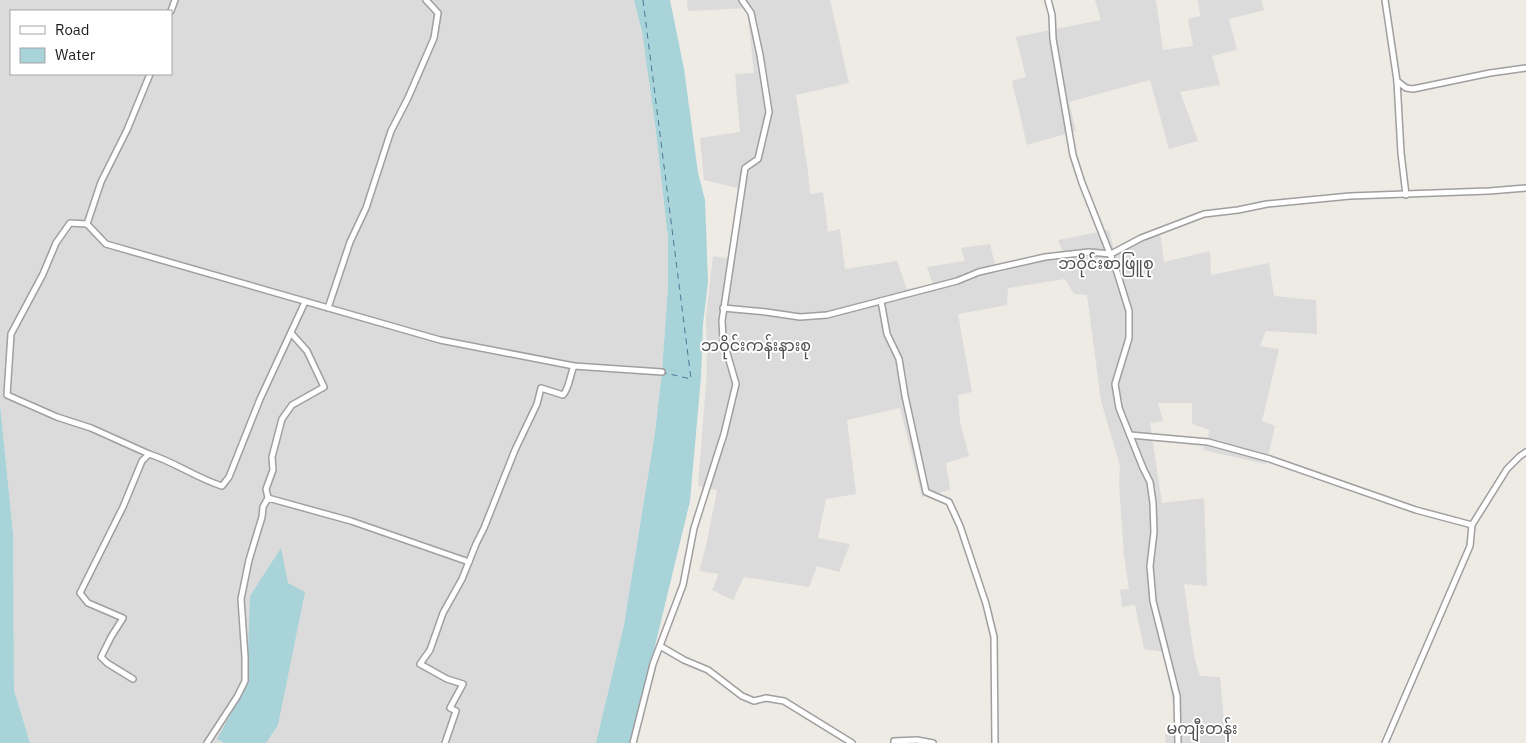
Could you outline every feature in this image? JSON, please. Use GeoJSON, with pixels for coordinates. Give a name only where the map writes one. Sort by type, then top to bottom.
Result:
{"type":"FeatureCollection","features":[{"type":"Feature","properties":{"kind":"street"},"geometry":{"type":"LineString","coordinates":[[328,308],[350,242],[366,208],[391,131],[408,98],[434,38],[438,13],[426,0]]}},
{"type":"Feature","properties":{"kind":"street"},"geometry":{"type":"LineString","coordinates":[[633,743],[639,714],[660,646],[683,585],[694,528],[724,434],[736,384],[723,339],[724,308],[745,168],[758,159],[769,112],[752,13],[742,0]]}},
{"type":"Feature","properties":{"kind":"street"},"geometry":{"type":"LineString","coordinates":[[1048,0],[1052,15],[1053,39],[1073,155],[1082,183],[1111,254],[1129,311],[1129,338],[1115,384],[1119,408],[1150,482],[1154,532],[1150,566],[1153,601],[1177,696],[1178,743]]}},
{"type":"Feature","properties":{"kind":"street"},"geometry":{"type":"LineString","coordinates":[[1385,0],[1397,81],[1401,153],[1406,194]]}},
{"type":"Feature","properties":{"kind":"street"},"geometry":{"type":"LineString","coordinates":[[1397,81],[1406,88],[1413,89],[1490,73],[1526,68]]}},
{"type":"Feature","properties":{"kind":"street"},"geometry":{"type":"LineString","coordinates":[[87,224],[101,182],[127,130],[150,75]]}},
{"type":"Feature","properties":{"kind":"street"},"geometry":{"type":"LineString","coordinates":[[724,308],[766,312],[800,318],[827,315],[957,281],[979,272],[1045,257],[1089,252],[1111,254],[1148,235],[1204,214],[1350,196],[1489,192],[1526,188]]}},
{"type":"Feature","properties":{"kind":"street"},"geometry":{"type":"LineString","coordinates":[[305,302],[249,425],[229,477],[222,486],[204,480],[167,460],[91,428],[57,417],[7,395],[11,334],[43,274],[56,243],[70,223],[87,224],[106,244],[440,340],[574,366],[662,372]]}},
{"type":"Feature","properties":{"kind":"street"},"geometry":{"type":"LineString","coordinates":[[882,301],[887,334],[899,359],[910,422],[926,492],[949,502],[960,526],[986,604],[994,637],[995,743]]}},
{"type":"Feature","properties":{"kind":"street"},"geometry":{"type":"LineString","coordinates":[[207,743],[238,697],[245,681],[246,657],[241,599],[263,507],[268,498],[266,489],[273,470],[272,457],[282,419],[292,405],[324,387],[307,351],[291,333]]}},
{"type":"Feature","properties":{"kind":"street"},"geometry":{"type":"LineString","coordinates":[[445,743],[456,711],[450,708],[463,684],[447,679],[420,664],[430,650],[443,613],[484,528],[515,450],[537,404],[541,388],[563,395],[567,391],[569,377],[574,366]]}},
{"type":"Feature","properties":{"kind":"street"},"geometry":{"type":"LineString","coordinates":[[1130,435],[1208,442],[1270,459],[1416,510],[1472,525]]}},
{"type":"Feature","properties":{"kind":"street"},"geometry":{"type":"LineString","coordinates":[[1385,743],[1470,546],[1472,525],[1507,469],[1526,452]]}},
{"type":"Feature","properties":{"kind":"street"},"geometry":{"type":"LineString","coordinates":[[132,679],[107,663],[102,657],[111,637],[123,618],[88,602],[80,593],[123,507],[142,461],[149,454]]}},
{"type":"Feature","properties":{"kind":"street"},"geometry":{"type":"LineString","coordinates":[[268,498],[351,520],[469,562]]}},
{"type":"Feature","properties":{"kind":"street"},"geometry":{"type":"LineString","coordinates":[[660,646],[684,660],[708,670],[742,696],[754,701],[766,698],[784,701],[852,743]]}},
{"type":"Feature","properties":{"kind":"street"},"geometry":{"type":"LineString","coordinates":[[894,743],[894,741],[916,740],[934,743]]}},
{"type":"Feature","properties":{"kind":"shaded area"},"geometry":{"type":"Polygon","coordinates":[[[0,0],[634,0],[642,32],[655,124],[668,238],[668,286],[662,372],[655,432],[624,625],[596,743],[30,743],[14,690],[13,533],[0,404],[0,0]]]}},
{"type":"Feature","properties":{"kind":"shaded area"},"geometry":{"type":"Polygon","coordinates":[[[687,0],[830,0],[849,83],[796,95],[810,194],[823,192],[828,232],[840,229],[845,269],[897,261],[907,289],[933,284],[927,267],[965,261],[961,248],[990,244],[997,273],[1064,255],[1058,240],[1109,230],[1115,254],[1160,233],[1164,262],[1210,251],[1211,275],[1269,263],[1274,296],[1316,300],[1317,334],[1266,331],[1260,346],[1279,349],[1262,421],[1275,426],[1266,464],[1203,450],[1210,430],[1192,424],[1192,403],[1158,403],[1163,421],[1150,423],[1162,503],[1204,498],[1207,586],[1184,584],[1194,656],[1200,676],[1220,677],[1226,743],[1166,743],[1165,735],[1178,733],[1164,652],[1144,649],[1135,605],[1122,607],[1120,590],[1129,589],[1124,555],[1119,484],[1120,466],[1101,401],[1087,295],[1074,294],[1065,279],[1008,288],[1007,305],[958,314],[972,392],[958,395],[960,422],[969,456],[946,463],[950,490],[922,497],[900,408],[847,420],[856,494],[826,499],[818,538],[850,544],[839,572],[817,566],[809,587],[744,577],[733,600],[712,590],[719,574],[699,571],[717,490],[698,486],[707,371],[706,316],[713,256],[731,259],[741,189],[704,180],[700,138],[740,132],[735,74],[754,73],[747,8],[688,11],[687,0]]]}},
{"type":"Feature","properties":{"kind":"shaded area"},"geometry":{"type":"Polygon","coordinates":[[[1095,0],[1156,0],[1163,50],[1193,46],[1188,19],[1200,16],[1198,0],[1261,0],[1264,10],[1229,19],[1237,50],[1212,56],[1220,85],[1180,92],[1198,141],[1169,149],[1150,80],[1069,102],[1076,131],[1027,145],[1012,81],[1026,77],[1016,37],[1101,20],[1095,0]]]}},
{"type":"Feature","properties":{"kind":"water"},"geometry":{"type":"Polygon","coordinates":[[[634,0],[670,0],[684,69],[698,173],[705,200],[708,282],[703,324],[701,377],[690,501],[633,737],[631,743],[596,743],[624,625],[655,432],[662,372],[668,286],[668,238],[655,124],[642,32],[634,0]]]}},
{"type":"Feature","properties":{"kind":"water"},"geometry":{"type":"Polygon","coordinates":[[[0,404],[13,533],[14,690],[30,743],[0,743],[0,404]]]}},
{"type":"Feature","properties":{"kind":"water"},"geometry":{"type":"Polygon","coordinates":[[[281,548],[288,583],[305,592],[278,725],[266,743],[224,743],[217,739],[247,684],[250,596],[281,548]]]}},
{"type":"Feature","properties":{"kind":"ferry route"},"geometry":{"type":"LineString","coordinates":[[643,0],[691,379],[665,373]]}},
{"type":"Feature","properties":{"kind":"district","name":"ဘဝိုင်းစာဖြူစု"},"geometry":{"type":"Point","coordinates":[1106,263]}},
{"type":"Feature","properties":{"kind":"district","name":"ဘဝိုင်းကန်းနားစု"},"geometry":{"type":"Point","coordinates":[756,345]}},
{"type":"Feature","properties":{"kind":"district","name":"မကျီးတန်း"},"geometry":{"type":"Point","coordinates":[1202,728]}}]}
